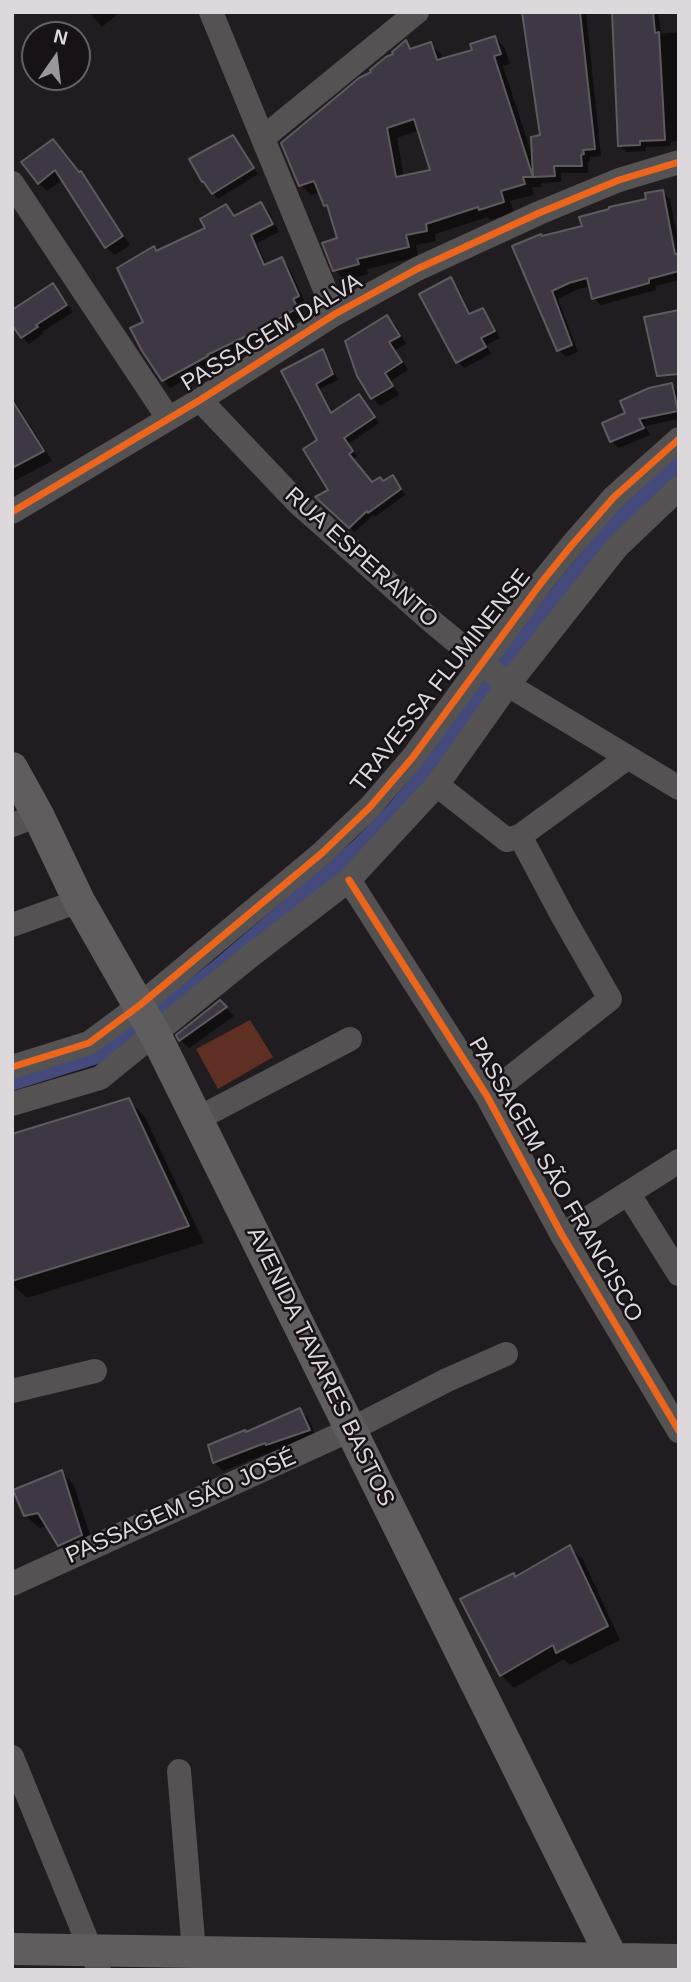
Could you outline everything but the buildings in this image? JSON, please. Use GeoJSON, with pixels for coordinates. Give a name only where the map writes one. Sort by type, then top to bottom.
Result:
{"type":"FeatureCollection","features":[{"type":"Feature","properties":{"kind":"main road","name":"AVENIDA TAVARES BASTOS"},"geometry":{"type":"LineString","coordinates":[[20,800],[147,1019],[617,1965]]}},
{"type":"Feature","properties":{"kind":"main road"},"geometry":{"type":"LineString","coordinates":[[12,1949],[95,1960],[194,1952],[617,1965],[679,1960]]}},
{"type":"Feature","properties":{"kind":"street"},"geometry":{"type":"LineString","coordinates":[[211,12],[335,314]]}},
{"type":"Feature","properties":{"kind":"street"},"geometry":{"type":"LineString","coordinates":[[264,138],[417,12]]}},
{"type":"Feature","properties":{"kind":"street","name":"PASSAGEM DALVA"},"geometry":{"type":"LineString","coordinates":[[12,512],[200,400],[335,314],[417,269],[619,180],[679,162]]}},
{"type":"Feature","properties":{"kind":"street"},"geometry":{"type":"LineString","coordinates":[[12,183],[168,418]]}},
{"type":"Feature","properties":{"kind":"street","name":"RUA ESPERANTO"},"geometry":{"type":"LineString","coordinates":[[200,400],[298,503],[495,674],[679,788]]}},
{"type":"Feature","properties":{"kind":"street","name":"TRAVESSA FLUMINENSE"},"geometry":{"type":"LineString","coordinates":[[12,1067],[89,1043],[147,1019],[370,807],[413,757],[495,674],[541,583],[614,497],[679,439]]}},
{"type":"Feature","properties":{"kind":"street"},"geometry":{"type":"LineString","coordinates":[[12,1104],[100,1077],[147,1019],[253,954],[349,880],[437,785],[495,674],[617,547],[679,488]]}},
{"type":"Feature","properties":{"kind":"street"},"geometry":{"type":"LineString","coordinates":[[437,785],[507,840],[520,836],[627,758]]}},
{"type":"Feature","properties":{"kind":"street"},"geometry":{"type":"LineString","coordinates":[[487,1096],[610,999],[520,836]]}},
{"type":"Feature","properties":{"kind":"street","name":"PASSAGEM SÃO FRANCISCO"},"geometry":{"type":"LineString","coordinates":[[349,880],[487,1096],[562,1235],[679,1431]]}},
{"type":"Feature","properties":{"kind":"street"},"geometry":{"type":"LineString","coordinates":[[12,925],[79,901]]}},
{"type":"Feature","properties":{"kind":"street"},"geometry":{"type":"LineString","coordinates":[[197,1119],[350,1039]]}},
{"type":"Feature","properties":{"kind":"street"},"geometry":{"type":"LineString","coordinates":[[562,1235],[679,1161]]}},
{"type":"Feature","properties":{"kind":"street"},"geometry":{"type":"LineString","coordinates":[[628,1193],[679,1274]]}},
{"type":"Feature","properties":{"kind":"street","name":"PASSAGEM SÃO JOSÉ"},"geometry":{"type":"LineString","coordinates":[[12,1584],[350,1430],[447,1380],[506,1354]]}},
{"type":"Feature","properties":{"kind":"street"},"geometry":{"type":"LineString","coordinates":[[12,1391],[94,1371]]}},
{"type":"Feature","properties":{"kind":"street"},"geometry":{"type":"LineString","coordinates":[[12,1757],[95,1960]]}},
{"type":"Feature","properties":{"kind":"street"},"geometry":{"type":"LineString","coordinates":[[179,1771],[194,1952]]}},
{"type":"Feature","properties":{"kind":"shaded area"},"geometry":{"type":"Polygon","coordinates":[[[250,1020],[273,1057],[218,1089],[196,1049],[250,1020]]]}},
{"type":"Feature","properties":{"kind":"water"},"geometry":{"type":"Polygon","coordinates":[[[679,452],[679,475],[649,500],[436,771],[349,871],[107,1061],[12,1091],[12,1073],[99,1047],[213,961],[355,839],[389,804],[419,767],[495,659],[616,509],[679,452]]]}},
{"type":"Feature","properties":{"kind":"cycle path"},"geometry":{"type":"LineString","coordinates":[[12,512],[200,400],[335,314],[417,269],[619,180],[679,162]]}},
{"type":"Feature","properties":{"kind":"cycle path"},"geometry":{"type":"LineString","coordinates":[[12,1067],[89,1043],[140,1005],[322,853],[370,807],[413,757],[571,546],[614,497],[679,439]]}},
{"type":"Feature","properties":{"kind":"cycle path"},"geometry":{"type":"LineString","coordinates":[[349,880],[487,1096],[562,1235],[679,1431]]}}]}
